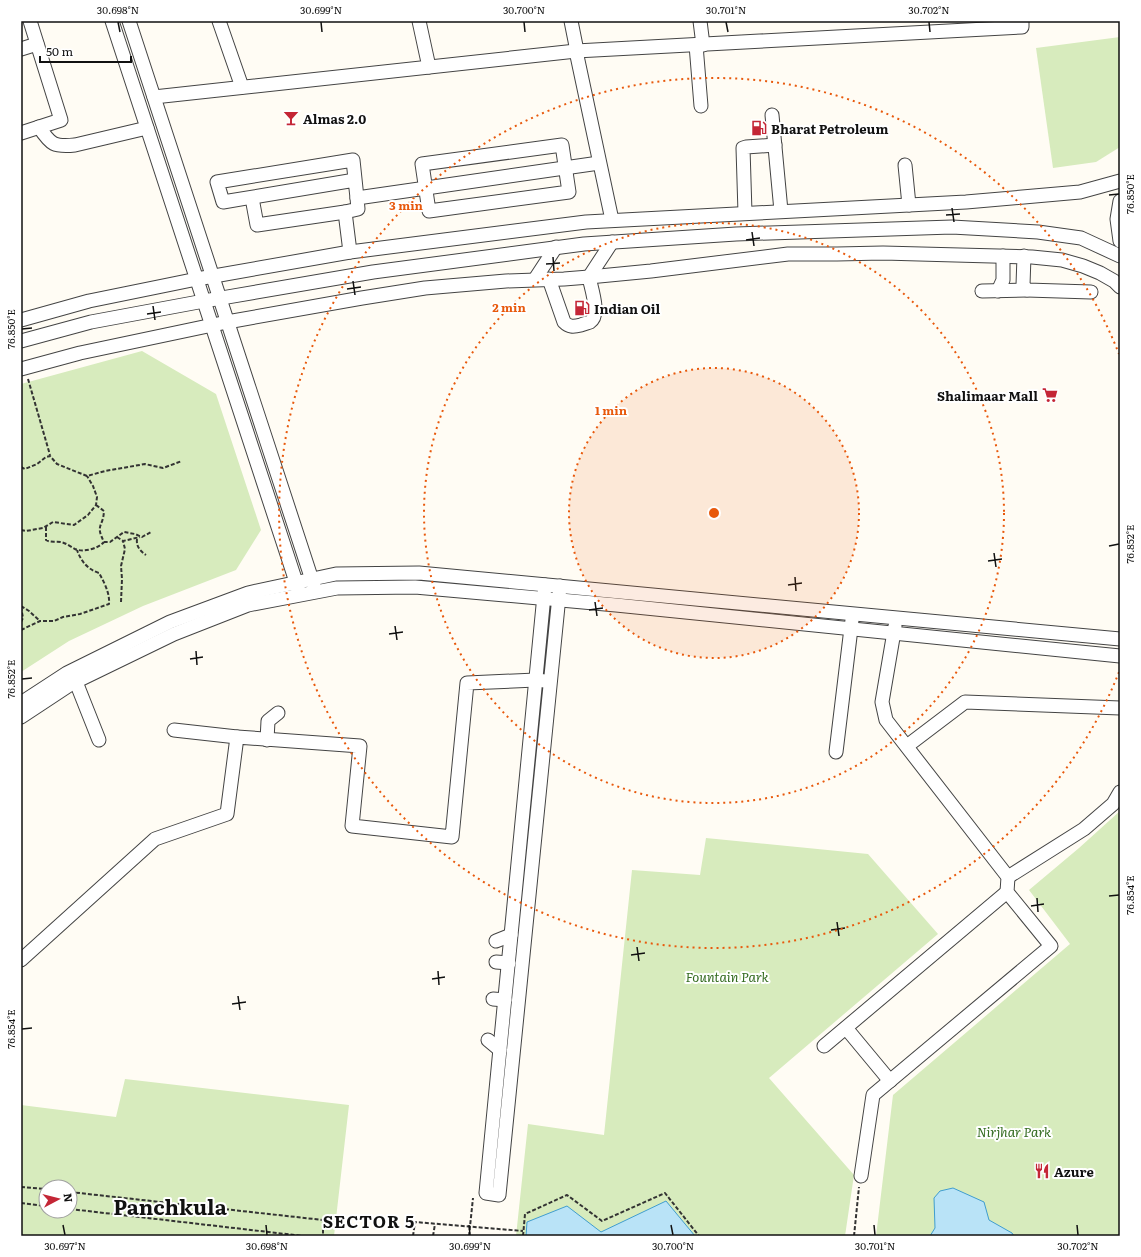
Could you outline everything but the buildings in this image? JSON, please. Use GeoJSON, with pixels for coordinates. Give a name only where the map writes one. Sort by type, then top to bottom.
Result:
{"type":"FeatureCollection","features":[{"type":"Feature","properties":{"kind":"street"},"geometry":{"type":"LineString","coordinates":[[21,133],[61,120],[30,21]]}},
{"type":"Feature","properties":{"kind":"street"},"geometry":{"type":"LineString","coordinates":[[112,21],[298,589]]}},
{"type":"Feature","properties":{"kind":"street"},"geometry":{"type":"LineString","coordinates":[[129,21],[316,592]]}},
{"type":"Feature","properties":{"kind":"street"},"geometry":{"type":"LineString","coordinates":[[219,21],[242,87]]}},
{"type":"Feature","properties":{"kind":"street"},"geometry":{"type":"LineString","coordinates":[[419,21],[428,67]]}},
{"type":"Feature","properties":{"kind":"street"},"geometry":{"type":"LineString","coordinates":[[571,21],[599,163],[612,220]]}},
{"type":"Feature","properties":{"kind":"street"},"geometry":{"type":"LineString","coordinates":[[700,21],[699,45],[701,106]]}},
{"type":"Feature","properties":{"kind":"street"},"geometry":{"type":"LineString","coordinates":[[154,97],[576,51],[1022,27],[1022,21]]}},
{"type":"Feature","properties":{"kind":"street"},"geometry":{"type":"LineString","coordinates":[[21,49],[37,44]]}},
{"type":"Feature","properties":{"kind":"street"},"geometry":{"type":"LineString","coordinates":[[772,115],[782,211]]}},
{"type":"Feature","properties":{"kind":"street"},"geometry":{"type":"LineString","coordinates":[[39,128],[54,145],[64,146],[75,145],[147,128]]}},
{"type":"Feature","properties":{"kind":"street"},"geometry":{"type":"LineString","coordinates":[[562,145],[565,168],[569,192],[430,211],[422,164],[562,145]]}},
{"type":"Feature","properties":{"kind":"street"},"geometry":{"type":"LineString","coordinates":[[745,213],[742,148],[775,145]]}},
{"type":"Feature","properties":{"kind":"street"},"geometry":{"type":"LineString","coordinates":[[252,198],[257,225],[358,209],[353,160],[217,182],[223,202],[355,180]]}},
{"type":"Feature","properties":{"kind":"street"},"geometry":{"type":"LineString","coordinates":[[357,198],[599,163]]}},
{"type":"Feature","properties":{"kind":"street"},"geometry":{"type":"LineString","coordinates":[[905,165],[909,205]]}},
{"type":"Feature","properties":{"kind":"street"},"geometry":{"type":"LineString","coordinates":[[21,320],[89,301],[197,279],[350,252],[586,222],[966,202],[1080,192],[1120,180]]}},
{"type":"Feature","properties":{"kind":"street"},"geometry":{"type":"LineString","coordinates":[[1120,201],[1117,219],[1120,241]]}},
{"type":"Feature","properties":{"kind":"street"},"geometry":{"type":"LineString","coordinates":[[345,212],[350,252]]}},
{"type":"Feature","properties":{"kind":"street"},"geometry":{"type":"LineString","coordinates":[[21,341],[91,322],[219,298],[373,272],[584,244],[736,234],[952,228],[1038,232],[1081,238],[1120,256]]}},
{"type":"Feature","properties":{"kind":"street"},"geometry":{"type":"LineString","coordinates":[[549,279],[564,322],[568,326],[575,326],[590,322],[594,316],[595,306],[588,277],[612,242]]}},
{"type":"Feature","properties":{"kind":"street"},"geometry":{"type":"LineString","coordinates":[[535,279],[556,247]]}},
{"type":"Feature","properties":{"kind":"street"},"geometry":{"type":"LineString","coordinates":[[23,369],[80,353],[212,325],[426,288],[535,279],[588,277],[651,271],[788,254],[883,253],[1024,256],[1062,260],[1083,266],[1114,281],[1120,287]]}},
{"type":"Feature","properties":{"kind":"street"},"geometry":{"type":"LineString","coordinates":[[998,291],[1002,280],[1003,256]]}},
{"type":"Feature","properties":{"kind":"street"},"geometry":{"type":"LineString","coordinates":[[1024,256],[1023,285],[1027,290]]}},
{"type":"Feature","properties":{"kind":"street"},"geometry":{"type":"LineString","coordinates":[[982,291],[1027,290],[1091,292]]}},
{"type":"Feature","properties":{"kind":"street"},"geometry":{"type":"LineString","coordinates":[[264,486],[279,481]]}},
{"type":"Feature","properties":{"kind":"street"},"geometry":{"type":"LineString","coordinates":[[21,717],[76,682],[174,634],[248,605],[298,589],[312,579],[336,574],[419,573],[545,585],[559,593],[895,633],[1120,656]]}},
{"type":"Feature","properties":{"kind":"street"},"geometry":{"type":"LineString","coordinates":[[545,585],[511,935],[502,962],[499,999],[500,1050],[486,1193],[499,1195],[559,593]]}},
{"type":"Feature","properties":{"kind":"street"},"geometry":{"type":"LineString","coordinates":[[21,703],[67,673],[170,622],[248,593],[298,589],[316,592],[337,588],[415,587],[544,598],[559,593],[853,614],[1120,639]]}},
{"type":"Feature","properties":{"kind":"street"},"geometry":{"type":"LineString","coordinates":[[836,752],[853,614]]}},
{"type":"Feature","properties":{"kind":"street"},"geometry":{"type":"LineString","coordinates":[[861,1176],[873,1096],[1051,946],[1007,892],[1008,877],[886,720],[882,702],[895,633],[896,618]]}},
{"type":"Feature","properties":{"kind":"street"},"geometry":{"type":"LineString","coordinates":[[174,730],[267,740],[360,746],[352,826],[452,837],[467,684],[536,680],[550,682]]}},
{"type":"Feature","properties":{"kind":"street"},"geometry":{"type":"LineString","coordinates":[[76,682],[99,740]]}},
{"type":"Feature","properties":{"kind":"street"},"geometry":{"type":"LineString","coordinates":[[907,746],[965,702],[1120,708]]}},
{"type":"Feature","properties":{"kind":"street"},"geometry":{"type":"LineString","coordinates":[[267,740],[268,721],[278,713]]}},
{"type":"Feature","properties":{"kind":"street"},"geometry":{"type":"LineString","coordinates":[[21,960],[155,839],[227,814],[237,737]]}},
{"type":"Feature","properties":{"kind":"street"},"geometry":{"type":"LineString","coordinates":[[1008,877],[1046,854],[1084,828],[1113,804],[1120,792]]}},
{"type":"Feature","properties":{"kind":"street"},"geometry":{"type":"LineString","coordinates":[[824,1046],[1007,892]]}},
{"type":"Feature","properties":{"kind":"street"},"geometry":{"type":"LineString","coordinates":[[496,941],[511,935]]}},
{"type":"Feature","properties":{"kind":"street"},"geometry":{"type":"LineString","coordinates":[[846,1028],[890,1082]]}},
{"type":"Feature","properties":{"kind":"street"},"geometry":{"type":"LineString","coordinates":[[488,1040],[500,1050]]}},
{"type":"Feature","properties":{"kind":"street"},"geometry":{"type":"LineString","coordinates":[[491,1138],[505,1140]]}},
{"type":"Feature","properties":{"kind":"path"},"geometry":{"type":"LineString","coordinates":[[21,530],[26,531],[43,528],[53,522],[74,525],[88,516],[96,505],[97,497],[87,476],[57,464],[50,456],[23,369]]}},
{"type":"Feature","properties":{"kind":"path"},"geometry":{"type":"LineString","coordinates":[[21,467],[25,469],[50,456]]}},
{"type":"Feature","properties":{"kind":"path"},"geometry":{"type":"LineString","coordinates":[[87,476],[105,470],[145,464],[163,468],[182,461]]}},
{"type":"Feature","properties":{"kind":"path"},"geometry":{"type":"LineString","coordinates":[[96,505],[104,511],[103,519],[99,528],[104,542]]}},
{"type":"Feature","properties":{"kind":"path"},"geometry":{"type":"LineString","coordinates":[[46,526],[46,540],[49,542],[63,542],[77,550],[101,546],[104,542],[110,542],[124,532],[142,537]]}},
{"type":"Feature","properties":{"kind":"path"},"geometry":{"type":"LineString","coordinates":[[117,537],[123,541],[137,539],[151,532]]}},
{"type":"Feature","properties":{"kind":"path"},"geometry":{"type":"LineString","coordinates":[[137,539],[136,543],[141,551],[146,555]]}},
{"type":"Feature","properties":{"kind":"path"},"geometry":{"type":"LineString","coordinates":[[121,602],[121,566],[125,549],[123,541]]}},
{"type":"Feature","properties":{"kind":"path"},"geometry":{"type":"LineString","coordinates":[[21,606],[40,621],[45,622],[80,614],[109,604],[104,580],[99,573],[91,570],[84,564],[77,550]]}},
{"type":"Feature","properties":{"kind":"path"},"geometry":{"type":"LineString","coordinates":[[21,606],[23,618],[21,622]]}},
{"type":"Feature","properties":{"kind":"path"},"geometry":{"type":"LineString","coordinates":[[21,630],[40,621]]}},
{"type":"Feature","properties":{"kind":"path"},"geometry":{"type":"LineString","coordinates":[[854,1236],[861,1176]]}},
{"type":"Feature","properties":{"kind":"path"},"geometry":{"type":"LineString","coordinates":[[21,1187],[38,1189]]}},
{"type":"Feature","properties":{"kind":"path"},"geometry":{"type":"LineString","coordinates":[[78,1193],[323,1220],[323,1236]]}},
{"type":"Feature","properties":{"kind":"path"},"geometry":{"type":"LineString","coordinates":[[523,1236],[525,1214],[568,1195],[602,1221],[665,1193],[699,1236]]}},
{"type":"Feature","properties":{"kind":"path"},"geometry":{"type":"LineString","coordinates":[[469,1236],[473,1198]]}},
{"type":"Feature","properties":{"kind":"path"},"geometry":{"type":"LineString","coordinates":[[21,1203],[38,1205]]}},
{"type":"Feature","properties":{"kind":"path"},"geometry":{"type":"LineString","coordinates":[[78,1210],[303,1236]]}},
{"type":"Feature","properties":{"kind":"path"},"geometry":{"type":"LineString","coordinates":[[412,1236],[415,1222],[523,1231]]}},
{"type":"Feature","properties":{"kind":"path"},"geometry":{"type":"LineString","coordinates":[[433,1236],[435,1224]]}},
{"type":"Feature","properties":{"kind":"green space"},"geometry":{"type":"Polygon","coordinates":[[[1120,37],[1120,147],[1096,162],[1053,168],[1036,48],[1120,37]]]}},
{"type":"Feature","properties":{"kind":"green space"},"geometry":{"type":"Polygon","coordinates":[[[142,351],[216,394],[261,530],[236,570],[143,606],[69,641],[21,672],[21,384],[142,351]]]}},
{"type":"Feature","properties":{"kind":"green space","name":"Nirjhar Park"},"geometry":{"type":"Polygon","coordinates":[[[1120,811],[1120,1236],[876,1236],[893,1095],[1070,944],[1029,890],[1120,811]]]}},
{"type":"Feature","properties":{"kind":"green space","name":"Fountain Park"},"geometry":{"type":"Polygon","coordinates":[[[706,838],[868,854],[938,934],[769,1078],[854,1175],[845,1236],[516,1236],[528,1124],[604,1135],[632,870],[700,875],[706,838]]]}},
{"type":"Feature","properties":{"kind":"green space"},"geometry":{"type":"Polygon","coordinates":[[[125,1079],[349,1105],[334,1236],[21,1236],[21,1105],[116,1117],[125,1079]]]}},
{"type":"Feature","properties":{"kind":"water"},"geometry":{"type":"Polygon","coordinates":[[[953,1188],[984,1202],[989,1220],[1012,1233],[1014,1236],[930,1236],[935,1228],[934,1198],[940,1191],[953,1188]]]}},
{"type":"Feature","properties":{"kind":"water"},"geometry":{"type":"Polygon","coordinates":[[[666,1201],[695,1236],[526,1236],[527,1222],[567,1206],[601,1232],[666,1201]]]}},
{"type":"Feature","properties":{"kind":"place","name":"Almas 2.0"},"geometry":{"type":"Point","coordinates":[291,118]}},
{"type":"Feature","properties":{"kind":"place","name":"Bharat Petroleum"},"geometry":{"type":"Point","coordinates":[759,128]}},
{"type":"Feature","properties":{"kind":"place","name":"Indian Oil"},"geometry":{"type":"Point","coordinates":[582,308]}},
{"type":"Feature","properties":{"kind":"place","name":"Shalimaar Mall"},"geometry":{"type":"Point","coordinates":[1050,395]}},
{"type":"Feature","properties":{"kind":"place","name":"Azure"},"geometry":{"type":"Point","coordinates":[1042,1171]}},
{"type":"Feature","properties":{"kind":"district","name":"Panchkula"},"geometry":{"type":"Point","coordinates":[170,1205]}},
{"type":"Feature","properties":{"kind":"district","name":"SECTOR 5"},"geometry":{"type":"Point","coordinates":[369,1220]}}]}
